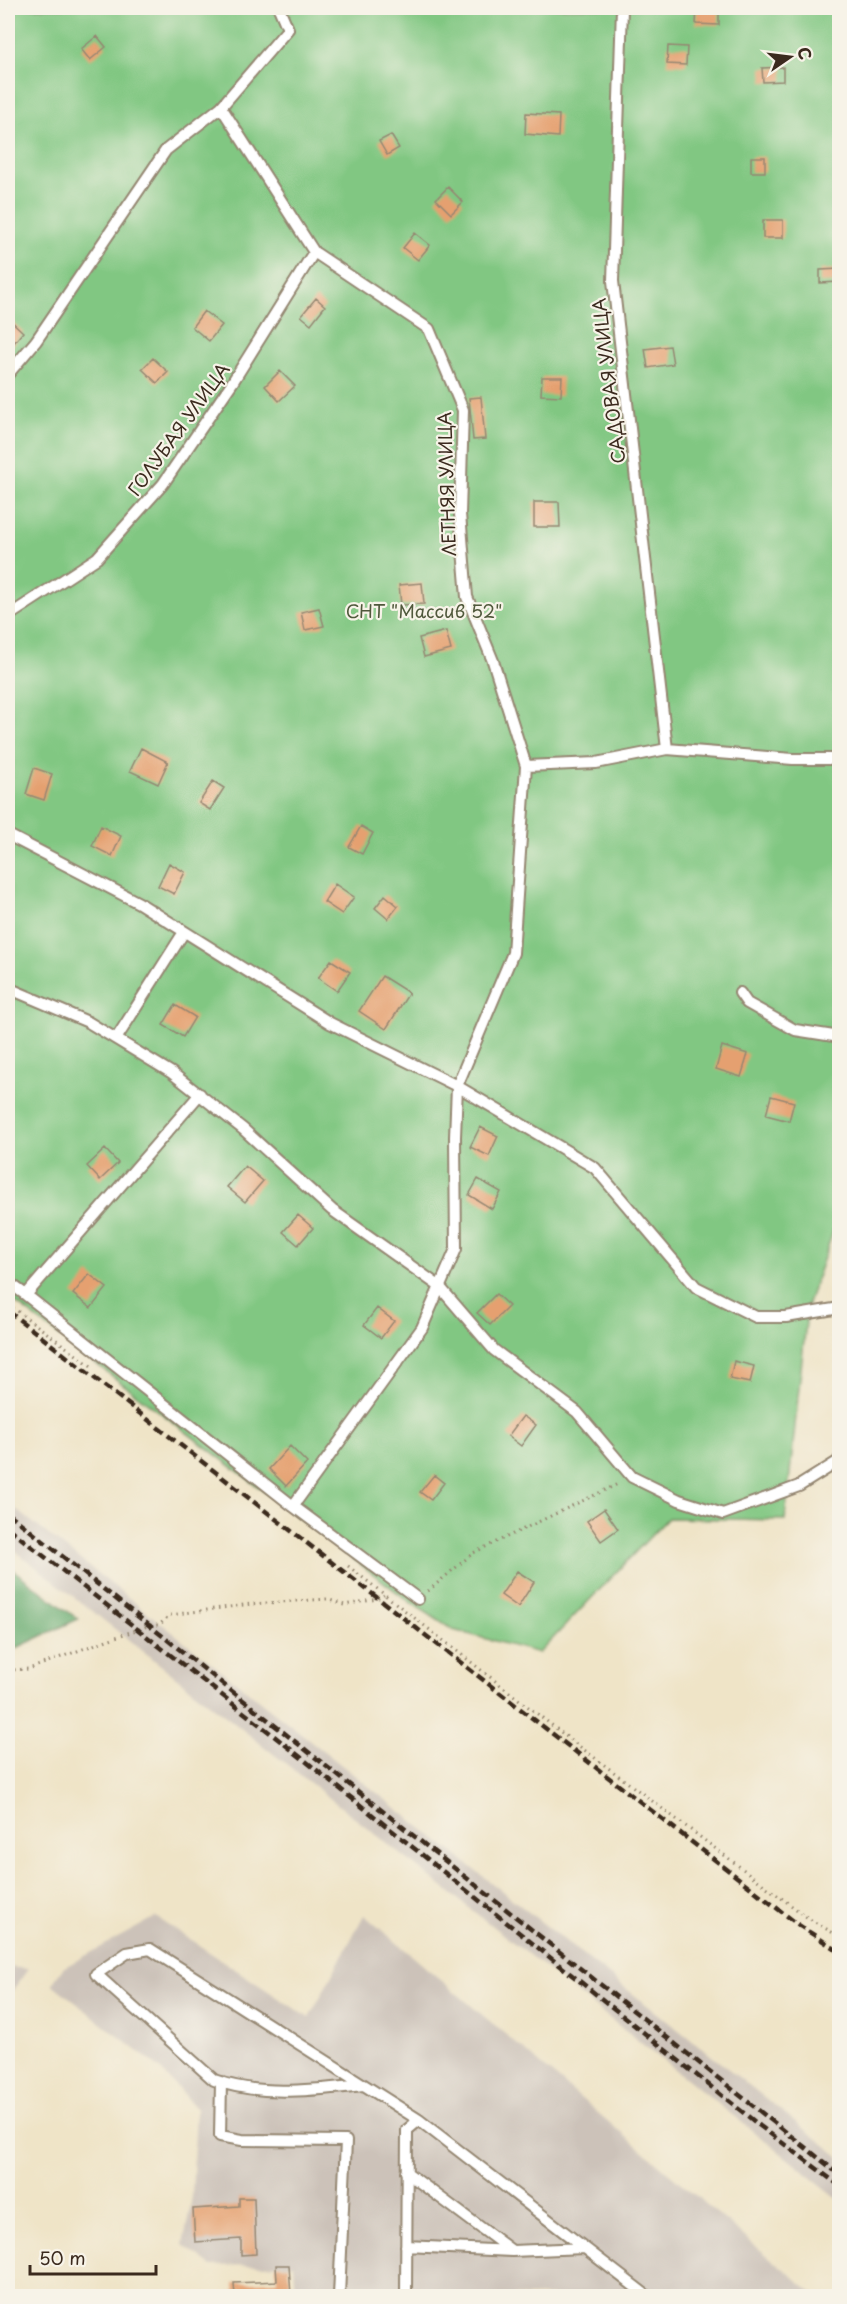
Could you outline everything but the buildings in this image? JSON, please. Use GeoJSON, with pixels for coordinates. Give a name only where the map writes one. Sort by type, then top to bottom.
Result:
{"type":"FeatureCollection","features":[{"type":"Feature","properties":{"kind":"lane"},"geometry":{"type":"LineString","coordinates":[[8,374],[36,341],[166,150],[221,107],[288,28],[279,8]]}},
{"type":"Feature","properties":{"kind":"lane","name":"САДОВАЯ УЛИЦА"},"geometry":{"type":"LineString","coordinates":[[622,8],[613,281],[667,749]]}},
{"type":"Feature","properties":{"kind":"lane","name":"ЛЕТНЯЯ УЛИЦА"},"geometry":{"type":"LineString","coordinates":[[221,107],[314,252],[429,329],[463,410],[460,514],[467,597],[493,661],[526,766]]}},
{"type":"Feature","properties":{"kind":"lane","name":"ГОЛУБАЯ УЛИЦА"},"geometry":{"type":"LineString","coordinates":[[8,616],[97,558],[163,484],[232,383],[314,252]]}},
{"type":"Feature","properties":{"kind":"lane"},"geometry":{"type":"LineString","coordinates":[[293,1506],[422,1328],[456,1249],[457,1086],[513,953],[526,766],[596,763],[667,749],[793,759],[840,759]]}},
{"type":"Feature","properties":{"kind":"lane"},"geometry":{"type":"LineString","coordinates":[[8,835],[139,903],[330,1023],[457,1086],[595,1168],[696,1287],[756,1317],[786,1317],[840,1308]]}},
{"type":"Feature","properties":{"kind":"lane"},"geometry":{"type":"LineString","coordinates":[[116,1039],[184,932]]}},
{"type":"Feature","properties":{"kind":"lane"},"geometry":{"type":"LineString","coordinates":[[8,988],[88,1022],[172,1073],[200,1094],[243,1129],[332,1209],[439,1286],[494,1350],[578,1412],[632,1477],[679,1500],[723,1514],[799,1486],[839,1461],[840,1458]]}},
{"type":"Feature","properties":{"kind":"lane"},"geometry":{"type":"LineString","coordinates":[[740,993],[747,1003],[795,1030],[840,1037]]}},
{"type":"Feature","properties":{"kind":"lane"},"geometry":{"type":"LineString","coordinates":[[26,1295],[200,1094]]}},
{"type":"Feature","properties":{"kind":"lane"},"geometry":{"type":"LineString","coordinates":[[8,1282],[293,1506],[418,1599]]}},
{"type":"Feature","properties":{"kind":"lane"},"geometry":{"type":"LineString","coordinates":[[363,2085],[294,2091],[231,2086],[214,2080],[96,1974],[128,1953],[150,1949],[419,2120],[647,2296]]}},
{"type":"Feature","properties":{"kind":"lane"},"geometry":{"type":"LineString","coordinates":[[220,2082],[220,2136],[242,2140],[346,2140],[339,2296]]}},
{"type":"Feature","properties":{"kind":"lane"},"geometry":{"type":"LineString","coordinates":[[406,2296],[407,2130],[419,2120]]}},
{"type":"Feature","properties":{"kind":"lane"},"geometry":{"type":"LineString","coordinates":[[406,2172],[512,2251]]}},
{"type":"Feature","properties":{"kind":"lane"},"geometry":{"type":"LineString","coordinates":[[406,2246],[512,2251],[584,2248]]}},
{"type":"Feature","properties":{"kind":"path"},"geometry":{"type":"LineString","coordinates":[[8,1304],[102,1374]]}},
{"type":"Feature","properties":{"kind":"path"},"geometry":{"type":"LineString","coordinates":[[8,1670],[29,1669],[106,1640],[151,1625],[159,1625],[170,1615],[251,1604],[327,1599],[344,1605],[377,1599],[385,1595],[410,1602],[418,1599],[473,1553],[632,1477]]}},
{"type":"Feature","properties":{"kind":"path"},"geometry":{"type":"LineString","coordinates":[[347,1565],[577,1744],[789,1904],[840,1937]]}},
{"type":"Feature","properties":{"kind":"shaded area"},"geometry":{"type":"Polygon","coordinates":[[[8,1503],[839,2156],[839,2199],[8,1545],[8,1503]]]}},
{"type":"Feature","properties":{"kind":"shaded area"},"geometry":{"type":"Polygon","coordinates":[[[364,1915],[817,2296],[296,2296],[294,2264],[212,2266],[183,2245],[192,2197],[196,2108],[158,2067],[52,1984],[63,1968],[156,1917],[309,2018],[364,1915]]]}},
{"type":"Feature","properties":{"kind":"shaded area"},"geometry":{"type":"Polygon","coordinates":[[[8,1967],[28,1969],[8,1997],[8,1967]]]}},
{"type":"Feature","properties":{"kind":"green space","name":"СНТ \"Массив 52\""},"geometry":{"type":"Polygon","coordinates":[[[8,8],[839,8],[840,1212],[808,1303],[785,1520],[668,1518],[539,1653],[453,1630],[410,1602],[8,1297],[8,8]]]}},
{"type":"Feature","properties":{"kind":"green space"},"geometry":{"type":"Polygon","coordinates":[[[8,1566],[78,1619],[8,1652],[8,1566]]]}},
{"type":"Feature","properties":{"kind":"railway"},"geometry":{"type":"LineString","coordinates":[[8,1311],[800,1926],[840,1952]]}},
{"type":"Feature","properties":{"kind":"railway"},"geometry":{"type":"LineString","coordinates":[[8,1513],[840,2175]]}},
{"type":"Feature","properties":{"kind":"railway"},"geometry":{"type":"LineString","coordinates":[[8,1528],[283,1743],[760,2126],[840,2186]]}}]}
